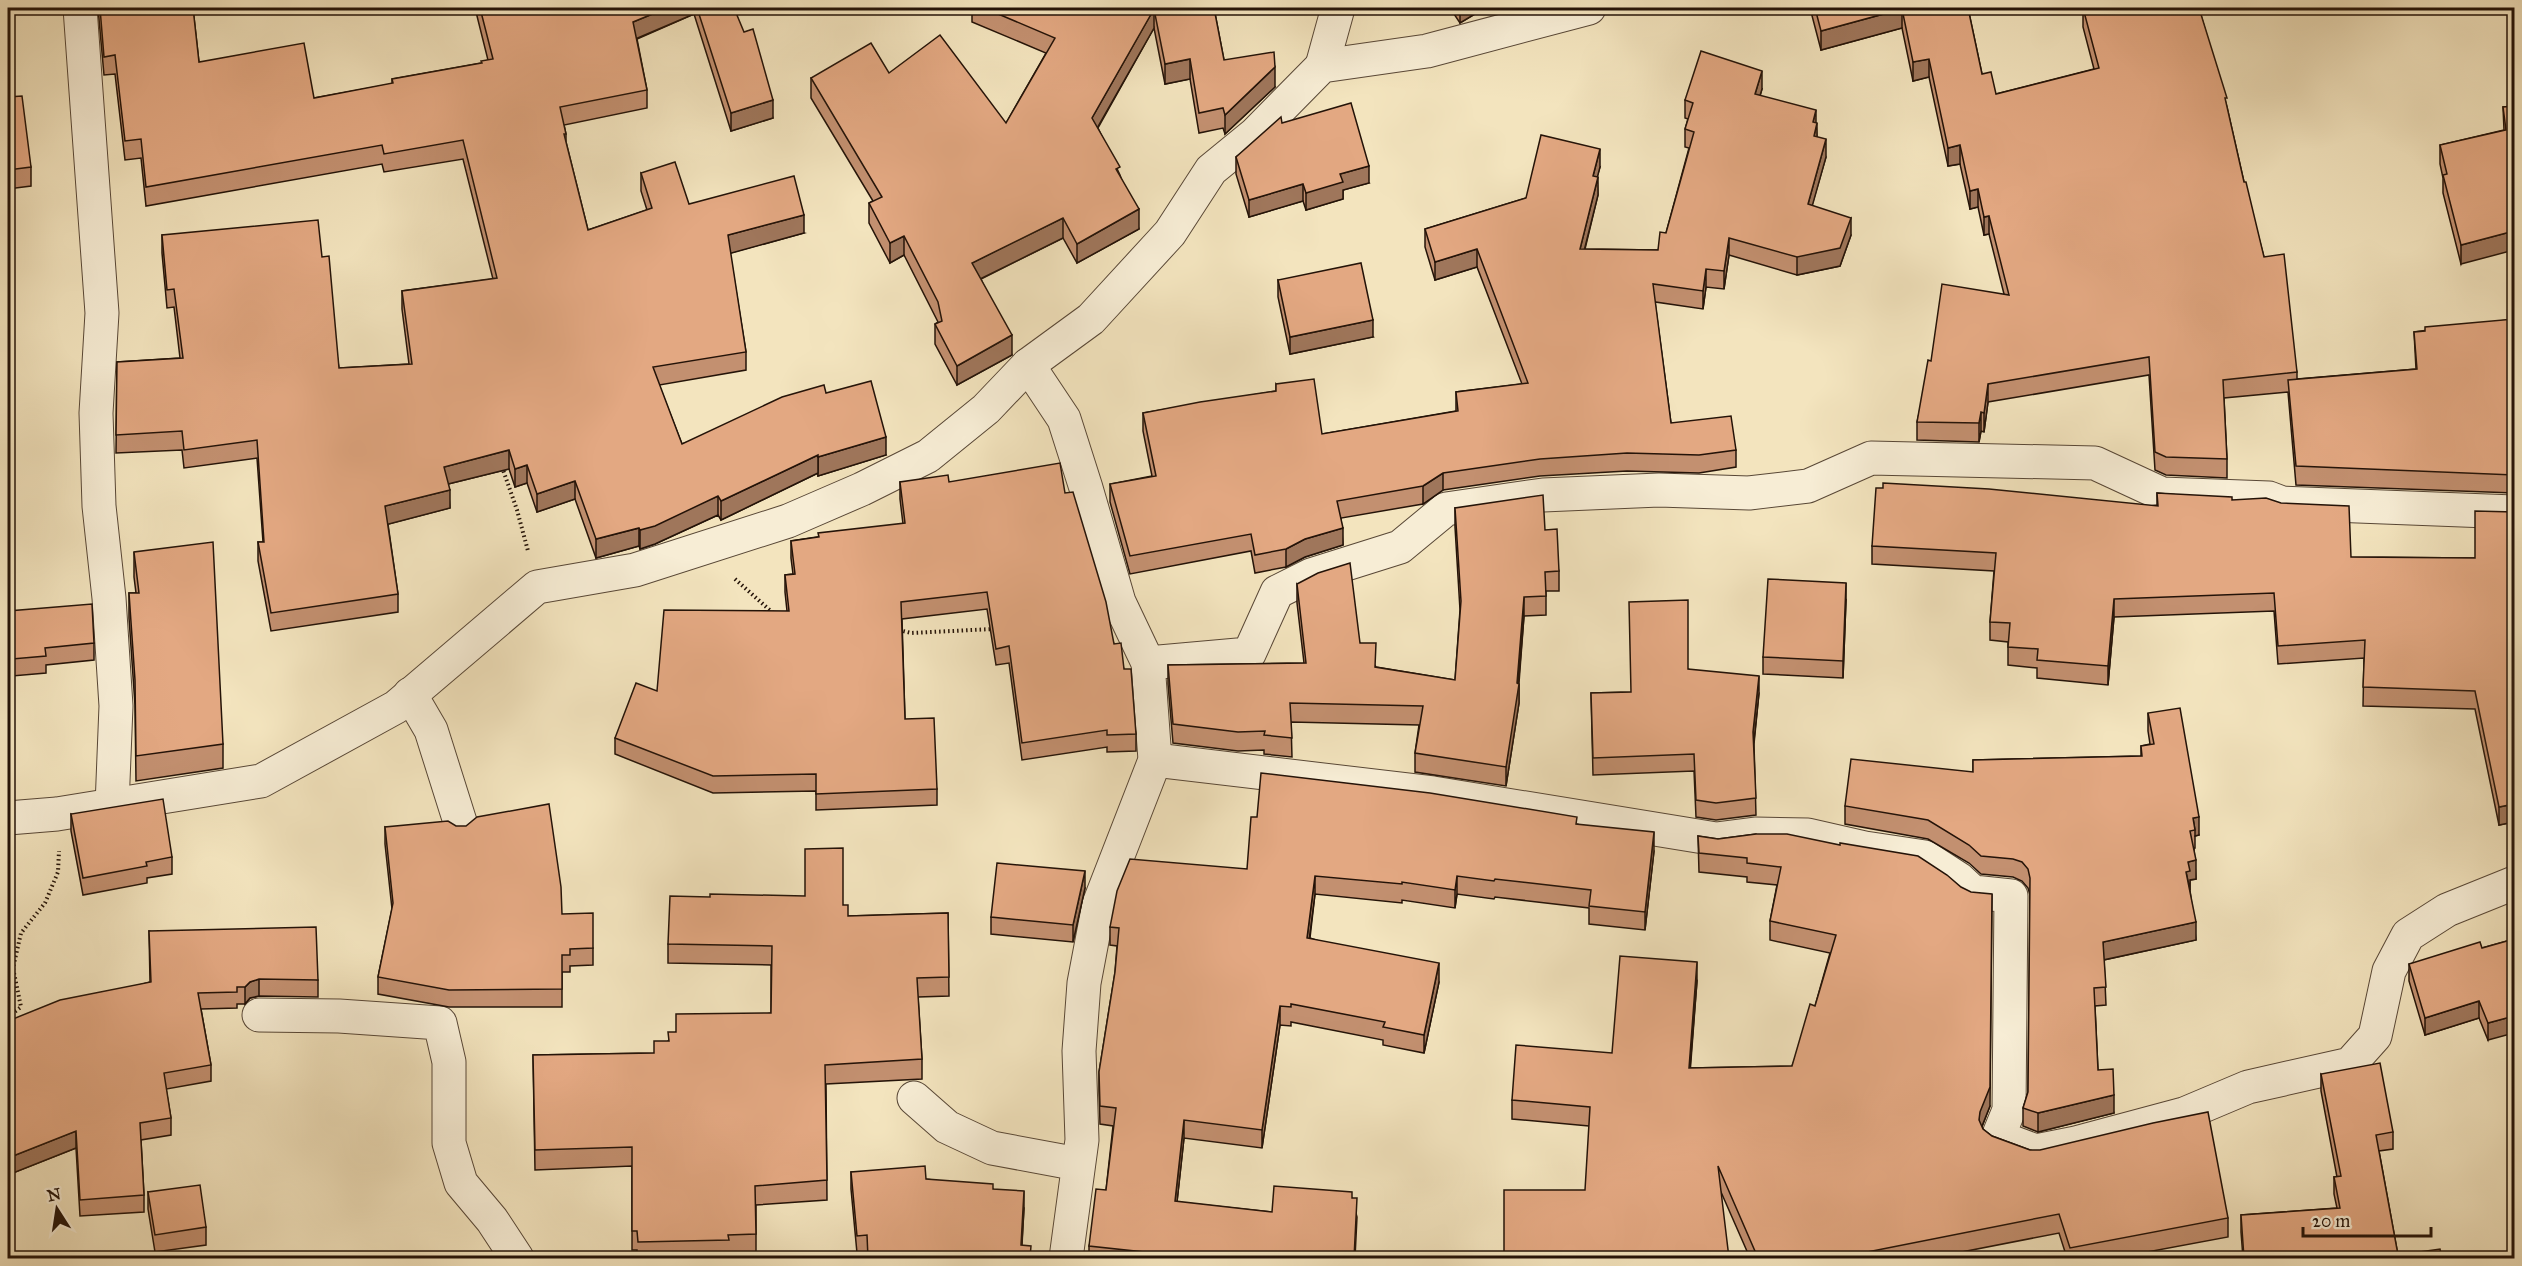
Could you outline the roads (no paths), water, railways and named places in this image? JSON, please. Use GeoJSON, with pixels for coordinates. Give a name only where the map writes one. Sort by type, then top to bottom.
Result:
{"type":"FeatureCollection","features":[{"type":"Feature","properties":{"kind":"street"},"geometry":{"type":"LineString","coordinates":[[80,8],[102,313],[96,413],[99,506],[110,598],[117,706],[112,806]]}},
{"type":"Feature","properties":{"kind":"street"},"geometry":{"type":"LineString","coordinates":[[8,818],[112,806],[261,781],[396,707],[537,587],[635,570],[788,521],[862,489],[928,456],[986,409],[1028,365],[1091,319],[1170,233],[1211,170],[1255,134],[1322,66],[1338,8]]}},
{"type":"Feature","properties":{"kind":"street"},"geometry":{"type":"LineString","coordinates":[[1322,66],[1427,51],[1589,8]]}},
{"type":"Feature","properties":{"kind":"street"},"geometry":{"type":"LineString","coordinates":[[1028,365],[1064,419],[1119,602],[1148,663],[1155,760],[1099,904],[1086,972],[1079,1051],[1082,1140],[1066,1258]]}},
{"type":"Feature","properties":{"kind":"street"},"geometry":{"type":"LineString","coordinates":[[1148,663],[1250,654],[1277,592],[1311,574],[1400,547],[1446,509],[1543,495],[1659,490],[1749,493],[1808,486],[1871,458],[2095,463],[2162,494],[2269,498],[2282,503],[2514,512]]}},
{"type":"Feature","properties":{"kind":"street"},"geometry":{"type":"LineString","coordinates":[[411,694],[431,730],[461,825]]}},
{"type":"Feature","properties":{"kind":"street"},"geometry":{"type":"LineString","coordinates":[[1155,760],[1423,791],[1716,839],[1755,834],[1808,835],[1865,848],[1925,857],[1959,879],[1973,892],[2012,896],[2009,1110],[1998,1137],[2036,1150],[2076,1143],[2184,1114],[2248,1086],[2350,1064],[2375,1036],[2389,971],[2408,935],[2447,910],[2514,883]]}},
{"type":"Feature","properties":{"kind":"street"},"geometry":{"type":"LineString","coordinates":[[259,1015],[349,1017],[440,1023],[449,1062],[449,1143],[461,1183],[492,1220],[517,1258]]}},
{"type":"Feature","properties":{"kind":"street"},"geometry":{"type":"LineString","coordinates":[[914,1098],[947,1127],[992,1148],[1078,1164]]}}]}
